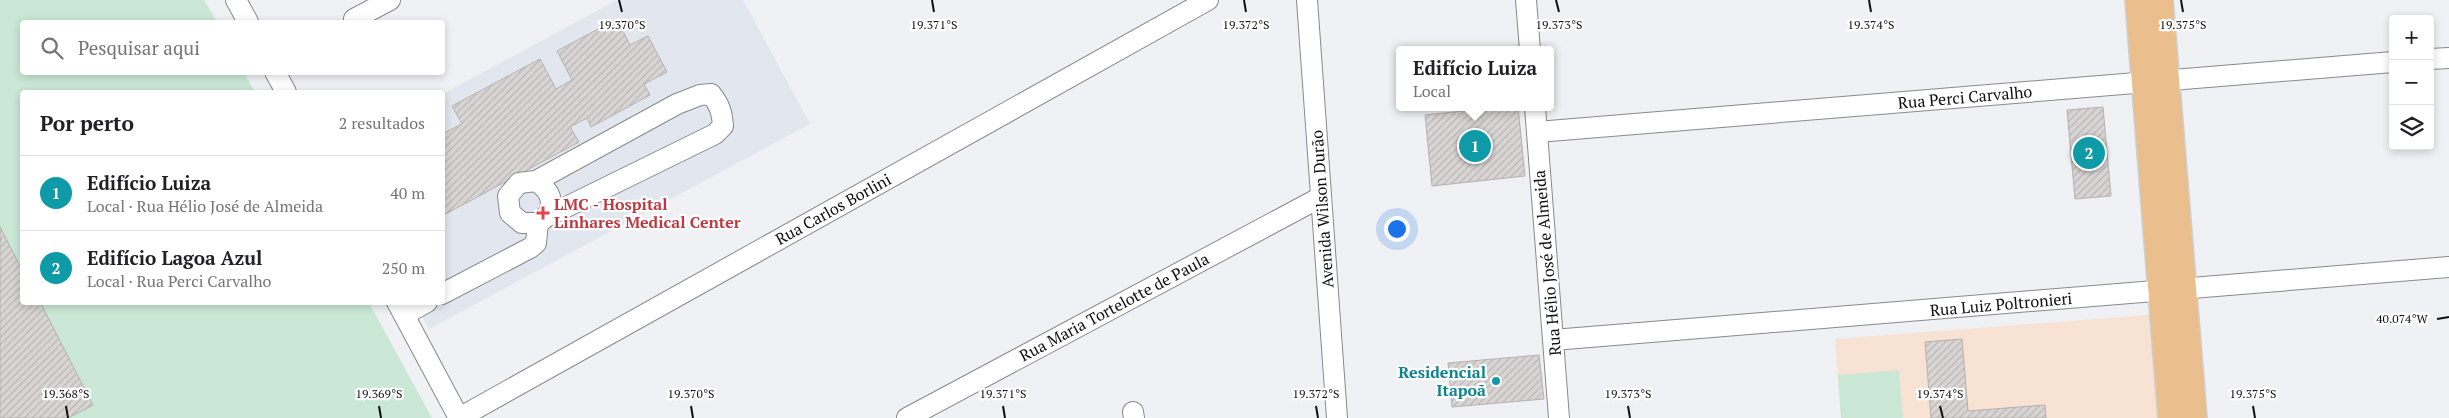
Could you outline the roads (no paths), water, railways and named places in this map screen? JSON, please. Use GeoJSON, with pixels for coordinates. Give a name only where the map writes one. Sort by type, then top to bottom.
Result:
{"type":"FeatureCollection","features":[{"type":"Feature","properties":{"kind":"main road"},"geometry":{"type":"LineString","coordinates":[[2138,0],[2156,81]]}},
{"type":"Feature","properties":{"kind":"main road"},"geometry":{"type":"LineString","coordinates":[[2160,0],[2156,81],[2172,290],[2171,418]]}},
{"type":"Feature","properties":{"kind":"main road"},"geometry":{"type":"LineString","coordinates":[[2172,290],[2194,418]]}},
{"type":"Feature","properties":{"kind":"street"},"geometry":{"type":"LineString","coordinates":[[236,0],[247,20]]}},
{"type":"Feature","properties":{"kind":"street"},"geometry":{"type":"LineString","coordinates":[[354,19],[390,0]]}},
{"type":"Feature","properties":{"kind":"street","name":"Rua Carlos Borlini"},"geometry":{"type":"LineString","coordinates":[[459,418],[1208,0]]}},
{"type":"Feature","properties":{"kind":"street","name":"Avenida Wilson Durão"},"geometry":{"type":"LineString","coordinates":[[1307,0],[1337,418]]}},
{"type":"Feature","properties":{"kind":"street"},"geometry":{"type":"LineString","coordinates":[[1526,0],[1530,46]]}},
{"type":"Feature","properties":{"kind":"street"},"geometry":{"type":"LineString","coordinates":[[2434,59],[2449,58]]}},
{"type":"Feature","properties":{"kind":"street","name":"Rua Perci Carvalho"},"geometry":{"type":"LineString","coordinates":[[1537,132],[2389,62]]}},
{"type":"Feature","properties":{"kind":"street"},"geometry":{"type":"LineString","coordinates":[[277,75],[285,90]]}},
{"type":"Feature","properties":{"kind":"street"},"geometry":{"type":"LineString","coordinates":[[711,94],[719,103],[723,126],[716,134],[542,220],[522,224],[510,212],[508,196],[519,183],[536,182],[677,104],[700,95],[711,94]]}},
{"type":"Feature","properties":{"kind":"street","name":"Rua Hélio José de Almeida"},"geometry":{"type":"LineString","coordinates":[[1535,111],[1559,418]]}},
{"type":"Feature","properties":{"kind":"street"},"geometry":{"type":"LineString","coordinates":[[445,292],[530,248],[536,243],[542,220],[551,210],[550,196],[547,189],[536,182]]}},
{"type":"Feature","properties":{"kind":"street","name":"Rua Maria Tortelotte de Paula"},"geometry":{"type":"LineString","coordinates":[[907,418],[1321,197]]}},
{"type":"Feature","properties":{"kind":"street","name":"Rua Luiz Poltronieri"},"geometry":{"type":"LineString","coordinates":[[1553,340],[2449,267]]}},
{"type":"Feature","properties":{"kind":"street"},"geometry":{"type":"LineString","coordinates":[[416,305],[401,309],[459,418]]}},
{"type":"Feature","properties":{"kind":"place","name":"Edifício Luiza"},"geometry":{"type":"Point","coordinates":[1475,146]}},
{"type":"Feature","properties":{"kind":"place","name":"Edifício Lagoa Azul"},"geometry":{"type":"Point","coordinates":[2089,153]}},
{"type":"Feature","properties":{"kind":"place","name":"LMC - Hospital Linhares Medical Center"},"geometry":{"type":"Point","coordinates":[543,213]}},
{"type":"Feature","properties":{"kind":"place","name":"Residencial Itapoã"},"geometry":{"type":"Point","coordinates":[1496,381]}}]}
